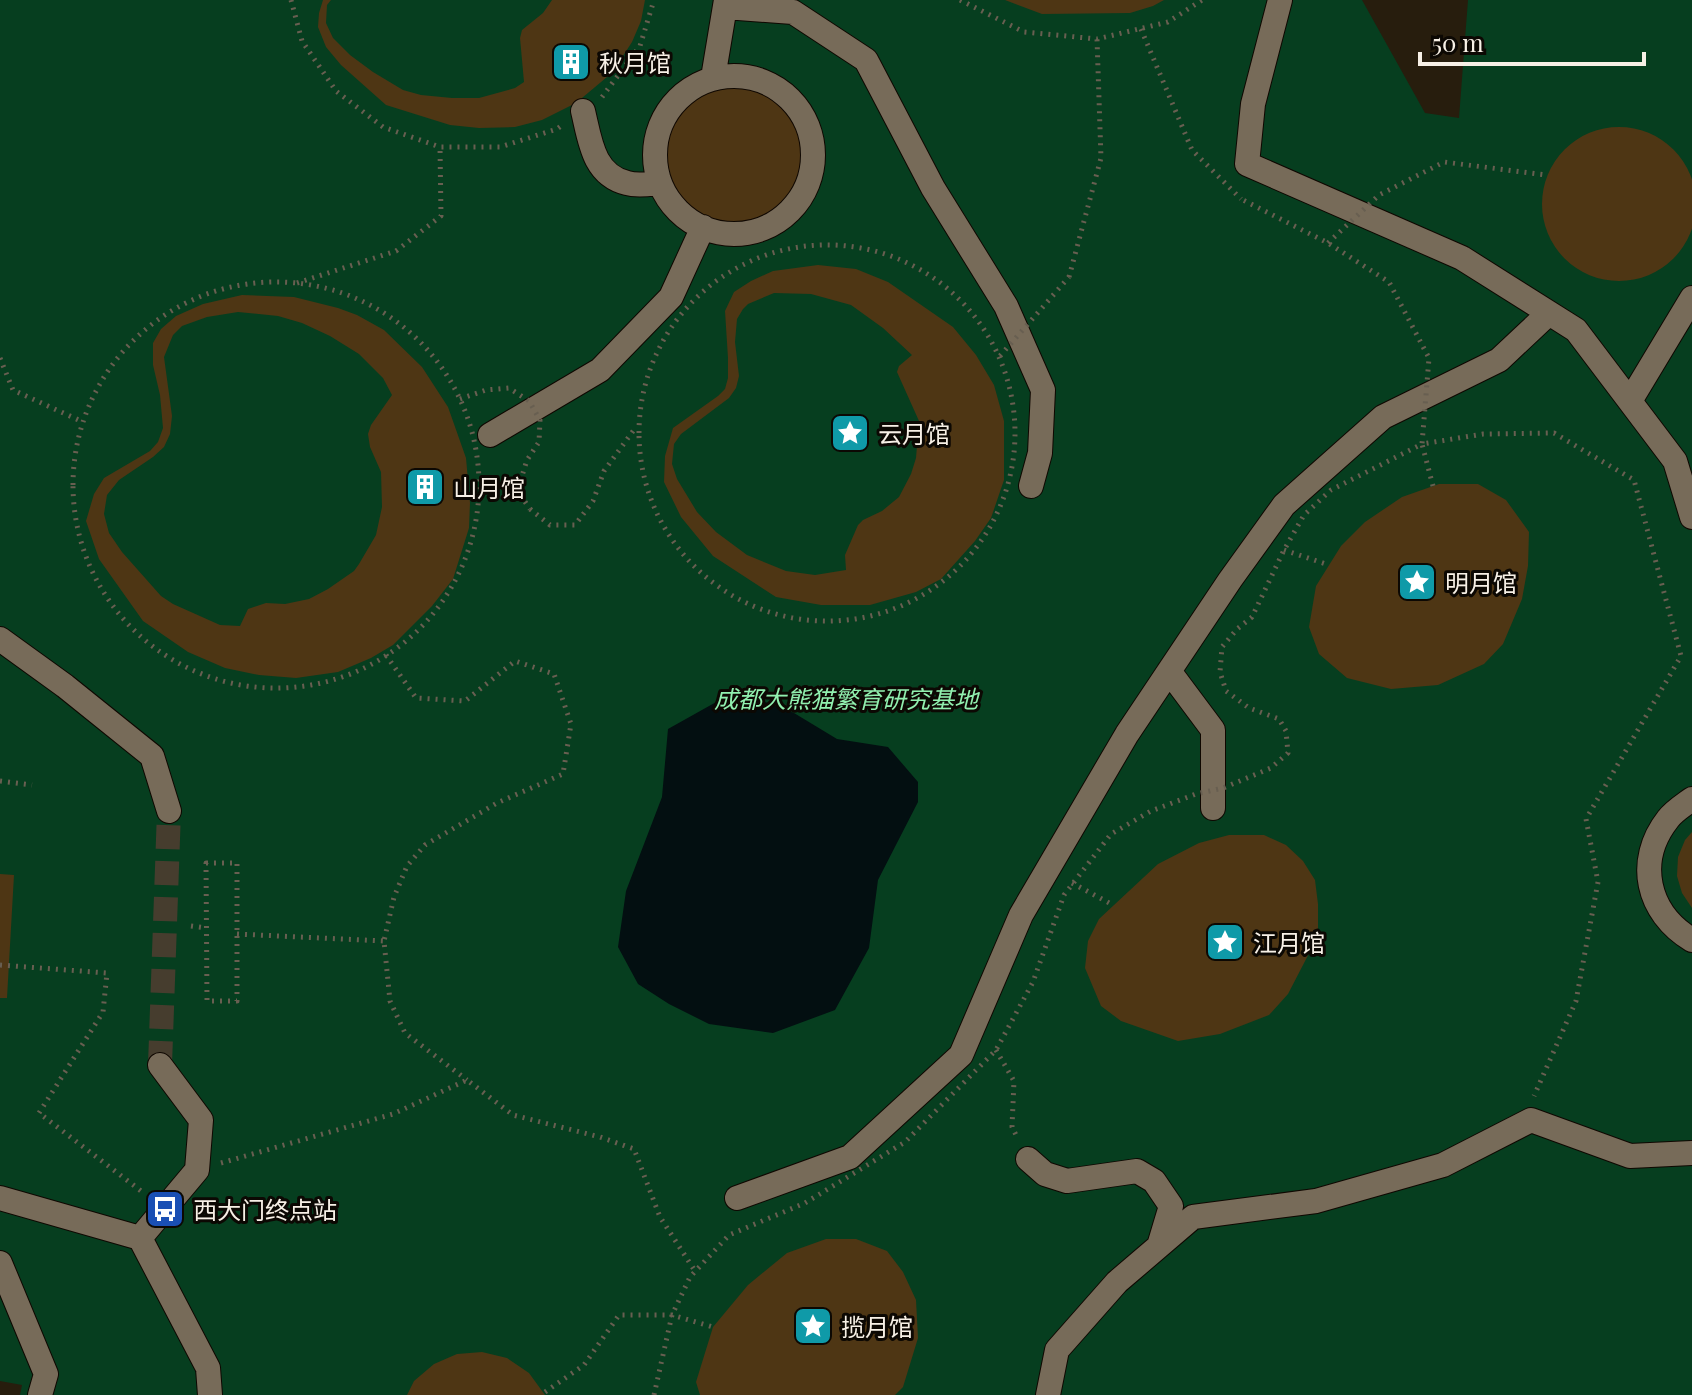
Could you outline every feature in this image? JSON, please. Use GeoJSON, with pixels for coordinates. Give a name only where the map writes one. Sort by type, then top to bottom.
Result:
{"type":"FeatureCollection","features":[{"type":"Feature","properties":{"kind":"street"},"geometry":{"type":"LineString","coordinates":[[1280,0],[1253,104],[1247,164],[1462,258],[1576,330],[1675,461],[1692,517]]}},
{"type":"Feature","properties":{"kind":"street"},"geometry":{"type":"LineString","coordinates":[[713,78],[726,3],[793,12],[866,60],[933,188],[1006,306],[1043,390],[1040,453],[1031,486]]}},
{"type":"Feature","properties":{"kind":"street"},"geometry":{"type":"LineString","coordinates":[[738,76],[763,81],[785,94],[802,113],[812,137],[813,163],[806,187],[792,209],[770,225],[745,233],[719,232],[693,223],[673,206],[659,183],[654,158],[658,131],[670,107],[689,89],[713,78],[738,76]]}},
{"type":"Feature","properties":{"kind":"street"},"geometry":{"type":"LineString","coordinates":[[583,111],[594,159],[611,177],[629,184],[659,183]]}},
{"type":"Feature","properties":{"kind":"street"},"geometry":{"type":"LineString","coordinates":[[490,435],[600,370],[671,297],[703,227]]}},
{"type":"Feature","properties":{"kind":"street"},"geometry":{"type":"LineString","coordinates":[[1630,401],[1692,298]]}},
{"type":"Feature","properties":{"kind":"street"},"geometry":{"type":"LineString","coordinates":[[737,1198],[850,1157],[961,1055],[1021,915],[1127,734],[1284,505],[1383,417],[1499,360],[1549,313]]}},
{"type":"Feature","properties":{"kind":"street"},"geometry":{"type":"LineString","coordinates":[[0,639],[65,686],[152,756],[169,811]]}},
{"type":"Feature","properties":{"kind":"street"},"geometry":{"type":"LineString","coordinates":[[1169,671],[1213,730],[1213,808]]}},
{"type":"Feature","properties":{"kind":"street"},"geometry":{"type":"LineString","coordinates":[[1692,799],[1670,816],[1656,837],[1649,863],[1651,888],[1660,912],[1677,932],[1692,940]]}},
{"type":"Feature","properties":{"kind":"street"},"geometry":{"type":"LineString","coordinates":[[140,1238],[197,1170],[201,1120],[160,1065]]}},
{"type":"Feature","properties":{"kind":"street"},"geometry":{"type":"LineString","coordinates":[[1048,1395],[1057,1350],[1117,1282],[1193,1217],[1316,1201],[1443,1165],[1531,1120],[1630,1156],[1692,1153]]}},
{"type":"Feature","properties":{"kind":"street"},"geometry":{"type":"LineString","coordinates":[[1028,1159],[1045,1174],[1067,1181],[1137,1171],[1154,1181],[1171,1206],[1159,1246]]}},
{"type":"Feature","properties":{"kind":"street"},"geometry":{"type":"LineString","coordinates":[[0,1198],[140,1238],[208,1368],[210,1395]]}},
{"type":"Feature","properties":{"kind":"street"},"geometry":{"type":"LineString","coordinates":[[0,1263],[46,1374],[40,1395]]}},
{"type":"Feature","properties":{"kind":"path"},"geometry":{"type":"LineString","coordinates":[[291,0],[302,41],[336,91],[383,127],[440,147],[500,147],[557,129],[605,95],[640,46],[654,0]]}},
{"type":"Feature","properties":{"kind":"path"},"geometry":{"type":"LineString","coordinates":[[960,0],[1024,32],[1097,39],[1168,22],[1202,0]]}},
{"type":"Feature","properties":{"kind":"path"},"geometry":{"type":"LineString","coordinates":[[1141,29],[1192,150],[1241,199],[1328,243],[1389,282],[1429,358],[1422,444],[1433,486]]}},
{"type":"Feature","properties":{"kind":"path"},"geometry":{"type":"LineString","coordinates":[[1000,356],[1069,277],[1101,158],[1097,39]]}},
{"type":"Feature","properties":{"kind":"path"},"geometry":{"type":"LineString","coordinates":[[296,283],[396,251],[441,216],[440,147]]}},
{"type":"Feature","properties":{"kind":"path"},"geometry":{"type":"LineString","coordinates":[[1328,243],[1379,195],[1444,162],[1547,175]]}},
{"type":"Feature","properties":{"kind":"path"},"geometry":{"type":"LineString","coordinates":[[852,245],[913,265],[964,302],[1000,356],[1016,417],[1011,481],[986,537],[944,582],[890,611],[830,622],[769,613],[714,585],[671,542],[644,487],[637,426],[649,366],[680,313],[728,271],[788,248],[852,245]]}},
{"type":"Feature","properties":{"kind":"path"},"geometry":{"type":"LineString","coordinates":[[296,283],[353,296],[410,330],[452,381],[477,442],[480,508],[462,572],[424,626],[386,655],[371,666],[308,686],[239,686],[175,663],[122,619],[86,561],[71,495],[80,427],[110,366],[158,318],[220,289],[296,283]]}},
{"type":"Feature","properties":{"kind":"path"},"geometry":{"type":"LineString","coordinates":[[0,358],[13,390],[83,422]]}},
{"type":"Feature","properties":{"kind":"path"},"geometry":{"type":"LineString","coordinates":[[460,399],[486,390],[509,388],[529,401],[540,420],[539,442],[527,460],[521,479],[521,496],[530,509],[550,525],[575,525],[593,501],[604,471],[637,426]]}},
{"type":"Feature","properties":{"kind":"path"},"geometry":{"type":"LineString","coordinates":[[654,1395],[672,1315],[690,1277],[729,1235],[805,1203],[905,1142],[996,1050],[1033,982],[1064,895],[1111,834],[1151,811],[1196,794],[1223,788],[1271,768],[1288,753],[1286,731],[1279,719],[1249,708],[1226,691],[1220,672],[1222,647],[1252,617],[1304,515],[1331,490],[1422,444],[1483,434],[1554,433],[1634,480],[1681,656],[1586,819],[1598,882],[1576,1001],[1531,1102],[1531,1120]]}},
{"type":"Feature","properties":{"kind":"path"},"geometry":{"type":"LineString","coordinates":[[1284,550],[1329,565]]}},
{"type":"Feature","properties":{"kind":"path"},"geometry":{"type":"LineString","coordinates":[[386,655],[416,698],[465,701],[515,661],[554,674],[571,724],[563,774],[497,803],[425,845],[407,866],[394,897],[384,941],[390,1001],[405,1033],[513,1115],[634,1149],[660,1217],[695,1271]]}},
{"type":"Feature","properties":{"kind":"path"},"geometry":{"type":"LineString","coordinates":[[0,781],[32,785]]}},
{"type":"Feature","properties":{"kind":"path"},"geometry":{"type":"LineString","coordinates":[[206,863],[237,863],[237,1001],[207,1001],[206,928],[206,863]]}},
{"type":"Feature","properties":{"kind":"path"},"geometry":{"type":"LineString","coordinates":[[1072,883],[1113,905]]}},
{"type":"Feature","properties":{"kind":"path"},"geometry":{"type":"LineString","coordinates":[[191,926],[206,928]]}},
{"type":"Feature","properties":{"kind":"path"},"geometry":{"type":"LineString","coordinates":[[237,934],[384,941]]}},
{"type":"Feature","properties":{"kind":"path"},"geometry":{"type":"LineString","coordinates":[[0,965],[107,973],[103,1012],[39,1113],[165,1209]]}},
{"type":"Feature","properties":{"kind":"path"},"geometry":{"type":"LineString","coordinates":[[996,1050],[1014,1081],[1012,1127],[1028,1159]]}},
{"type":"Feature","properties":{"kind":"path"},"geometry":{"type":"LineString","coordinates":[[197,1170],[393,1114],[467,1080]]}},
{"type":"Feature","properties":{"kind":"path"},"geometry":{"type":"LineString","coordinates":[[545,1392],[584,1365],[619,1315],[672,1315],[713,1327]]}},
{"type":"Feature","properties":{"kind":"green space","name":"成都大熊猫繁育研究基地"},"geometry":{"type":"Polygon","coordinates":[[[0,0],[1362,0],[1425,113],[1459,118],[1468,0],[1692,0],[1692,1395],[20,1395],[22,1385],[0,1381],[0,0]]]}},
{"type":"Feature","properties":{"kind":"shaded area"},"geometry":{"type":"Polygon","coordinates":[[[718,701],[765,702],[794,713],[837,739],[888,747],[918,782],[918,802],[878,880],[869,948],[835,1010],[773,1033],[709,1024],[669,1004],[638,984],[618,947],[626,891],[662,797],[668,729],[718,701]]]}},
{"type":"Feature","properties":{"kind":"building","name":"秋月馆"},"geometry":{"type":"Polygon","coordinates":[[[323,0],[331,0],[327,5],[326,23],[333,38],[373,72],[403,90],[421,95],[479,98],[515,88],[524,82],[522,30],[543,13],[552,0],[645,0],[641,21],[621,59],[607,77],[576,103],[542,120],[515,127],[479,128],[450,125],[386,105],[341,65],[326,47],[318,27],[323,0]]]}},
{"type":"Feature","properties":{"kind":"building"},"geometry":{"type":"Polygon","coordinates":[[[1005,0],[1164,0],[1130,13],[1042,14],[1005,0]]]}},
{"type":"Feature","properties":{"kind":"building"},"geometry":{"type":"Polygon","coordinates":[[[735,87],[761,93],[783,107],[797,129],[803,155],[797,181],[783,203],[761,217],[735,223],[709,217],[687,203],[673,181],[667,155],[673,129],[687,107],[709,93],[735,87]]]}},
{"type":"Feature","properties":{"kind":"building"},"geometry":{"type":"Polygon","coordinates":[[[1619,127],[1648,133],[1673,150],[1690,175],[1696,204],[1690,233],[1673,258],[1648,275],[1619,281],[1590,275],[1565,258],[1548,233],[1542,204],[1548,175],[1565,150],[1590,133],[1619,127]]]}},
{"type":"Feature","properties":{"kind":"building"},"geometry":{"type":"Polygon","coordinates":[[[818,265],[856,269],[888,282],[953,327],[976,355],[994,385],[1004,421],[1004,480],[991,518],[941,579],[916,592],[870,605],[821,605],[776,597],[713,556],[681,517],[664,482],[665,456],[673,428],[725,389],[728,358],[725,311],[734,292],[773,271],[818,265]],[[774,293],[743,309],[737,319],[735,342],[739,376],[736,388],[729,398],[681,434],[674,444],[672,464],[677,479],[697,512],[716,532],[747,555],[786,571],[815,575],[846,570],[845,555],[858,525],[899,497],[916,458],[919,421],[897,372],[899,366],[912,355],[883,328],[851,305],[811,294],[774,293]]]}},
{"type":"Feature","properties":{"kind":"building","name":"山月馆"},"geometry":{"type":"Polygon","coordinates":[[[242,295],[294,297],[357,315],[384,330],[422,367],[448,407],[466,458],[470,503],[469,528],[453,579],[432,606],[393,645],[338,672],[296,678],[259,675],[225,668],[188,652],[143,621],[99,559],[86,521],[94,494],[104,478],[150,451],[158,442],[163,428],[153,365],[153,343],[161,329],[176,316],[203,304],[242,295]],[[238,312],[207,317],[182,326],[173,335],[164,357],[172,416],[170,434],[164,447],[119,480],[107,495],[104,514],[109,533],[122,552],[161,596],[220,625],[240,626],[248,609],[266,603],[285,604],[309,599],[354,571],[376,535],[382,507],[381,472],[368,434],[392,395],[383,378],[359,354],[330,336],[278,316],[238,312]]]}},
{"type":"Feature","properties":{"kind":"building"},"geometry":{"type":"Polygon","coordinates":[[[1439,484],[1478,484],[1506,500],[1529,532],[1528,566],[1522,599],[1503,644],[1484,664],[1438,685],[1391,689],[1347,678],[1319,654],[1309,627],[1316,586],[1341,546],[1365,522],[1402,497],[1439,484]]]}},
{"type":"Feature","properties":{"kind":"building"},"geometry":{"type":"Polygon","coordinates":[[[1692,832],[1692,908],[1682,893],[1677,876],[1678,857],[1692,832]]]}},
{"type":"Feature","properties":{"kind":"building"},"geometry":{"type":"Polygon","coordinates":[[[1229,835],[1264,835],[1286,845],[1303,861],[1315,880],[1318,936],[1288,994],[1269,1015],[1220,1034],[1178,1041],[1121,1021],[1101,1006],[1085,968],[1088,941],[1099,919],[1158,864],[1199,843],[1229,835]]]}},
{"type":"Feature","properties":{"kind":"building"},"geometry":{"type":"Polygon","coordinates":[[[0,874],[14,875],[7,998],[0,998],[0,874]]]}},
{"type":"Feature","properties":{"kind":"building"},"geometry":{"type":"Polygon","coordinates":[[[826,1239],[856,1239],[887,1251],[903,1272],[916,1300],[918,1338],[903,1387],[895,1395],[700,1395],[696,1382],[713,1327],[748,1285],[787,1253],[826,1239]]]}},
{"type":"Feature","properties":{"kind":"building"},"geometry":{"type":"Polygon","coordinates":[[[482,1352],[507,1358],[529,1373],[545,1395],[407,1395],[414,1381],[434,1364],[457,1354],[482,1352]]]}},
{"type":"Feature","properties":{"kind":"tunnel"},"geometry":{"type":"LineString","coordinates":[[160,1065],[169,811]]}},
{"type":"Feature","properties":{"kind":"place","name":"秋月馆"},"geometry":{"type":"Point","coordinates":[571,62]}},
{"type":"Feature","properties":{"kind":"place","name":"云月馆"},"geometry":{"type":"Point","coordinates":[850,433]}},
{"type":"Feature","properties":{"kind":"place","name":"山月馆"},"geometry":{"type":"Point","coordinates":[425,487]}},
{"type":"Feature","properties":{"kind":"place","name":"明月馆"},"geometry":{"type":"Point","coordinates":[1417,582]}},
{"type":"Feature","properties":{"kind":"place","name":"江月馆"},"geometry":{"type":"Point","coordinates":[1225,942]}},
{"type":"Feature","properties":{"kind":"place","name":"西大门终点站"},"geometry":{"type":"Point","coordinates":[165,1209]}},
{"type":"Feature","properties":{"kind":"place","name":"揽月馆"},"geometry":{"type":"Point","coordinates":[813,1326]}}]}
